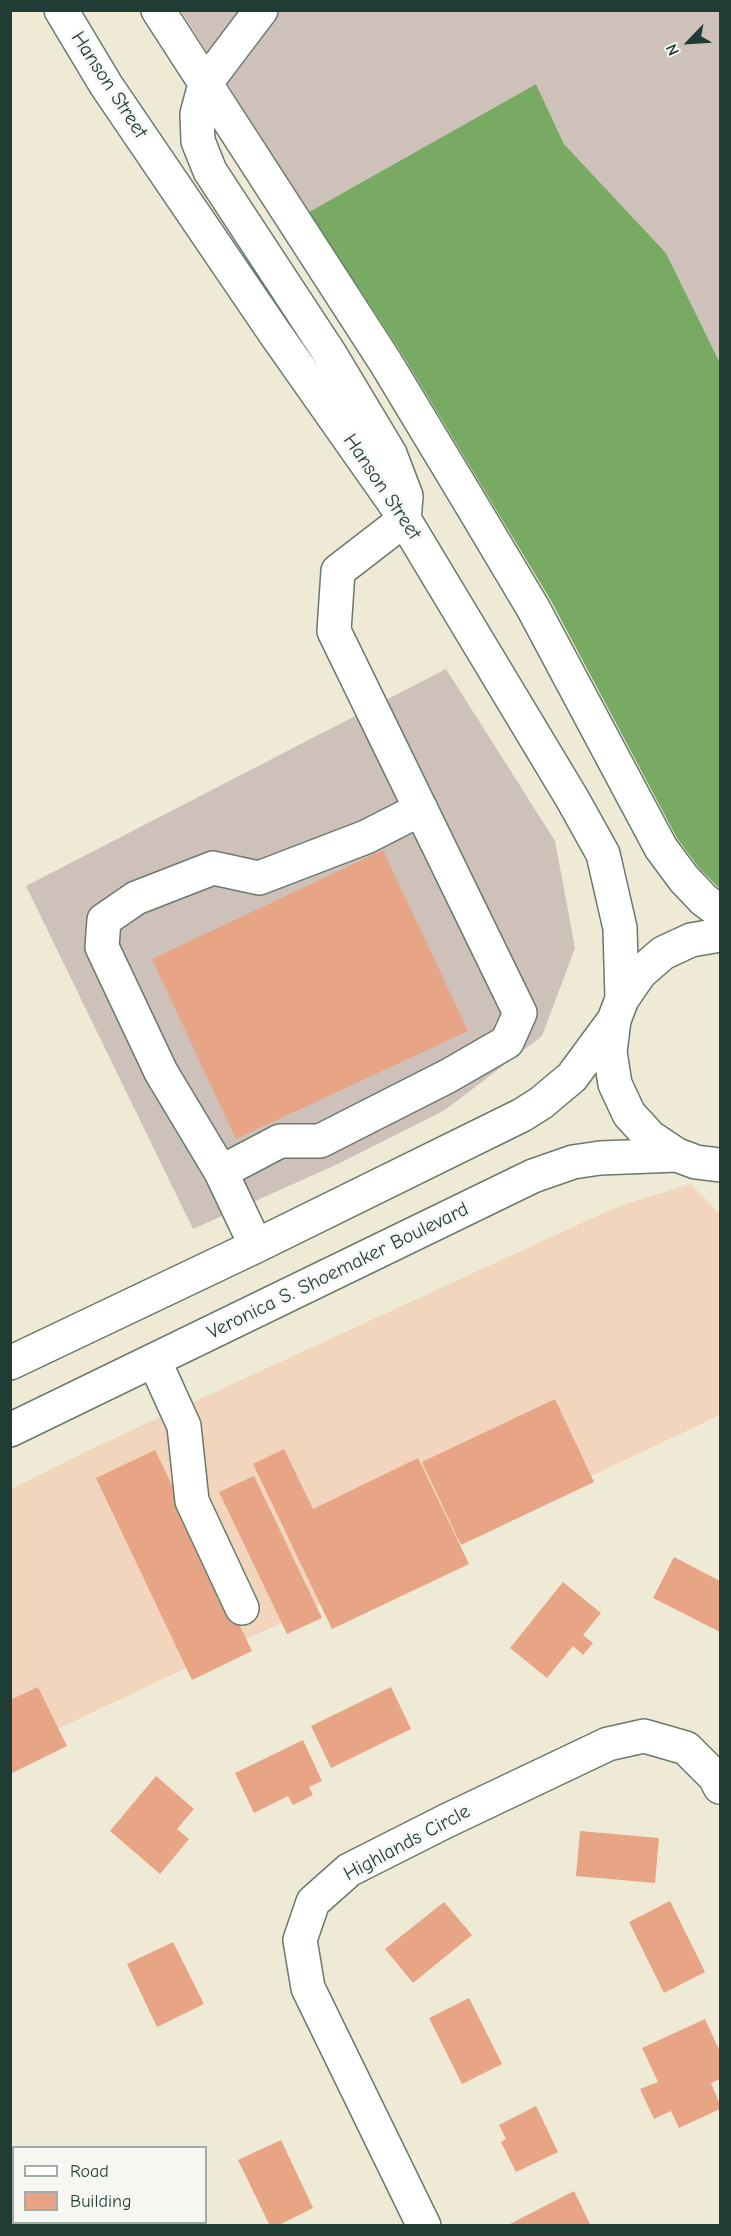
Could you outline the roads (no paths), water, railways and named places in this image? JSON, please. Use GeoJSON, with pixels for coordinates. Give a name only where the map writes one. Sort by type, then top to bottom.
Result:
{"type":"FeatureCollection","features":[{"type":"Feature","properties":{"kind":"street","name":"Hanson Street"},"geometry":{"type":"LineString","coordinates":[[61,10],[106,85],[405,520],[573,800],[603,854],[620,928],[618,1010],[610,1052],[615,1084],[629,1114],[650,1137],[698,1161],[720,1188]]}},
{"type":"Feature","properties":{"kind":"street"},"geometry":{"type":"LineString","coordinates":[[158,10],[386,363],[471,504],[533,608],[661,848],[684,879],[704,900],[720,912]]}},
{"type":"Feature","properties":{"kind":"street"},"geometry":{"type":"LineString","coordinates":[[221,1172],[280,1141],[320,1141],[448,1076],[507,1042],[520,1013],[334,631],[338,572],[405,520],[406,496],[390,454],[330,354],[210,171],[198,141],[197,114],[205,84],[261,10]]}},
{"type":"Feature","properties":{"kind":"street"},"geometry":{"type":"LineString","coordinates":[[256,1246],[221,1172],[161,1072],[102,947],[104,920],[136,898],[213,868],[259,878],[366,837],[421,809]]}},
{"type":"Feature","properties":{"kind":"street","name":"Hanson Street"},"geometry":{"type":"LineString","coordinates":[[618,1010],[640,973],[663,953],[691,940],[720,935]]}},
{"type":"Feature","properties":{"kind":"street"},"geometry":{"type":"LineString","coordinates":[[10,1363],[256,1246],[522,1115],[541,1103],[572,1077],[618,1010]]}},
{"type":"Feature","properties":{"kind":"street","name":"Veronica S. Shoemaker Boulevard"},"geometry":{"type":"LineString","coordinates":[[10,1430],[533,1176],[573,1162],[600,1158],[698,1161]]}},
{"type":"Feature","properties":{"kind":"street"},"geometry":{"type":"LineString","coordinates":[[154,1360],[184,1426],[192,1501],[242,1608]]}},
{"type":"Feature","properties":{"kind":"street","name":"Highlands Circle"},"geometry":{"type":"LineString","coordinates":[[424,2226],[308,1988],[300,1940],[313,1902],[349,1870],[608,1744],[644,1736],[686,1748],[715,1777],[720,1787]]}}]}
